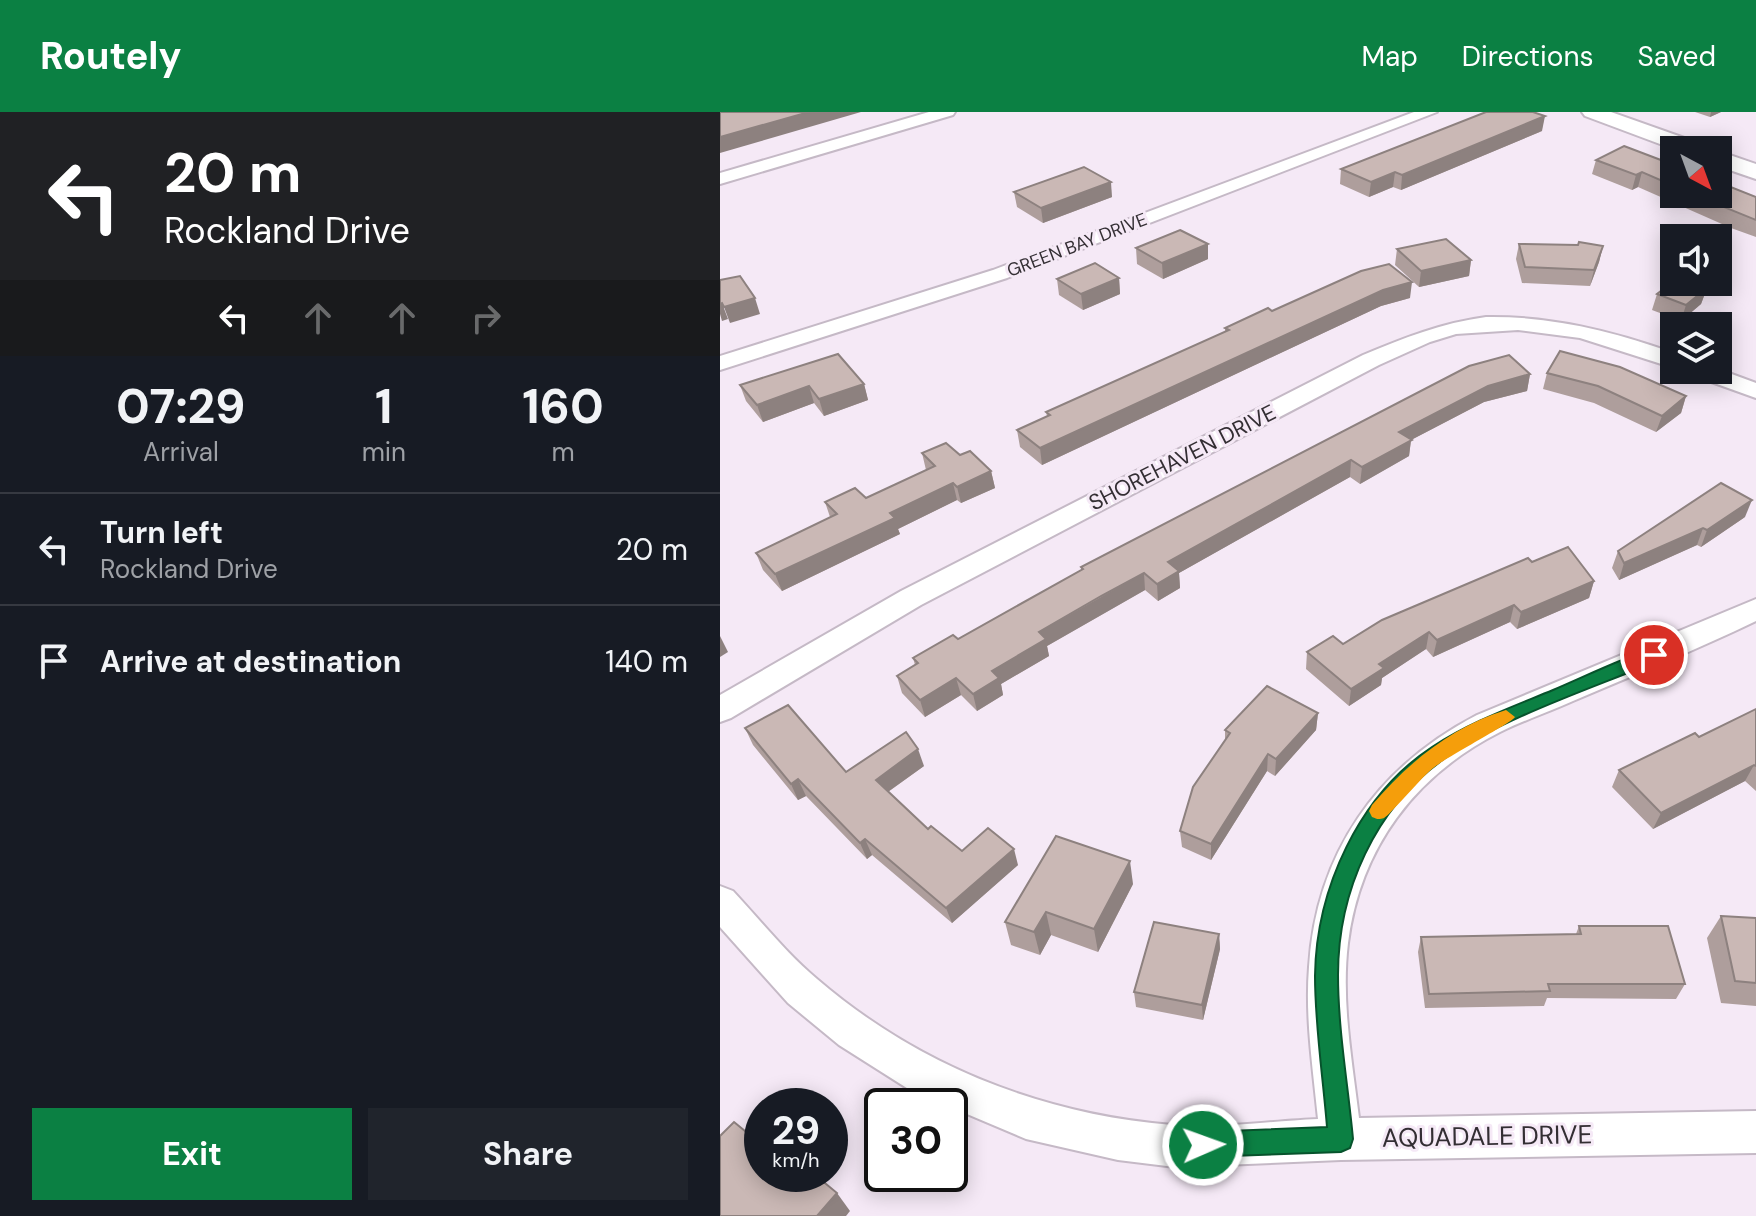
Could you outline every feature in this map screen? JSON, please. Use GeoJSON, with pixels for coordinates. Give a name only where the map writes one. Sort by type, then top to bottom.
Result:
{"type":"FeatureCollection","features":[{"type":"Feature","properties":{"kind":"street"},"geometry":{"type":"LineString","coordinates":[[720,179],[947,112]]}},
{"type":"Feature","properties":{"kind":"street","name":"GREEN BAY DRIVE"},"geometry":{"type":"LineString","coordinates":[[720,363],[1000,274],[1429,112]]}},
{"type":"Feature","properties":{"kind":"street"},"geometry":{"type":"LineString","coordinates":[[1592,112],[1660,137]]}},
{"type":"Feature","properties":{"kind":"street"},"geometry":{"type":"LineString","coordinates":[[1732,163],[1756,172]]}},
{"type":"Feature","properties":{"kind":"street","name":"SHOREHAVEN DRIVE"},"geometry":{"type":"LineString","coordinates":[[720,710],[911,598],[1371,360],[1422,337],[1492,324],[1535,324],[1607,336],[1660,356]]}},
{"type":"Feature","properties":{"kind":"street"},"geometry":{"type":"LineString","coordinates":[[1732,382],[1756,391]]}},
{"type":"Feature","properties":{"kind":"street"},"geometry":{"type":"LineString","coordinates":[[1341,1139],[1327,975],[1329,944],[1346,869],[1362,835],[1384,804],[1437,754],[1479,728],[1705,634],[1756,609]]}},
{"type":"Feature","properties":{"kind":"street","name":"AQUADALE DRIVE"},"geometry":{"type":"LineString","coordinates":[[720,902],[801,990],[853,1032],[924,1076],[1026,1118],[1118,1139],[1175,1146],[1341,1139],[1756,1132]]}},
{"type":"Feature","properties":{"kind":"building"},"geometry":{"type":"Polygon","coordinates":[[[720,112],[809,112],[720,137],[720,112]]]}},
{"type":"Feature","properties":{"kind":"building"},"geometry":{"type":"Polygon","coordinates":[[[1486,112],[1533,112],[1545,116],[1402,175],[1395,172],[1371,182],[1341,169],[1486,112]]]}},
{"type":"Feature","properties":{"kind":"building"},"geometry":{"type":"Polygon","coordinates":[[[1624,146],[1660,160],[1660,180],[1642,172],[1636,175],[1596,160],[1624,146]]]}},
{"type":"Feature","properties":{"kind":"building"},"geometry":{"type":"Polygon","coordinates":[[[1084,167],[1111,182],[1041,208],[1014,192],[1084,167]]]}},
{"type":"Feature","properties":{"kind":"building"},"geometry":{"type":"Polygon","coordinates":[[[1732,188],[1756,197],[1756,220],[1726,208],[1732,208],[1732,188]]]}},
{"type":"Feature","properties":{"kind":"building"},"geometry":{"type":"Polygon","coordinates":[[[1180,230],[1208,244],[1162,263],[1136,248],[1180,230]]]}},
{"type":"Feature","properties":{"kind":"building"},"geometry":{"type":"Polygon","coordinates":[[[1446,239],[1471,260],[1421,271],[1397,249],[1446,239]]]}},
{"type":"Feature","properties":{"kind":"building"},"geometry":{"type":"Polygon","coordinates":[[[1579,242],[1603,246],[1594,270],[1525,267],[1519,244],[1578,245],[1579,242]]]}},
{"type":"Feature","properties":{"kind":"building"},"geometry":{"type":"Polygon","coordinates":[[[1095,263],[1119,278],[1081,294],[1057,279],[1095,263]]]}},
{"type":"Feature","properties":{"kind":"building"},"geometry":{"type":"Polygon","coordinates":[[[1389,264],[1412,282],[1383,290],[1040,448],[1017,430],[1050,415],[1046,412],[1229,330],[1225,328],[1268,308],[1272,311],[1361,271],[1389,264]]]}},
{"type":"Feature","properties":{"kind":"building"},"geometry":{"type":"Polygon","coordinates":[[[740,276],[755,298],[724,307],[720,304],[720,280],[740,276]]]}},
{"type":"Feature","properties":{"kind":"building"},"geometry":{"type":"Polygon","coordinates":[[[1662,296],[1697,296],[1686,305],[1662,296]]]}},
{"type":"Feature","properties":{"kind":"building"},"geometry":{"type":"Polygon","coordinates":[[[1560,351],[1620,367],[1686,396],[1662,416],[1598,386],[1547,373],[1560,351]]]}},
{"type":"Feature","properties":{"kind":"building"},"geometry":{"type":"Polygon","coordinates":[[[838,354],[864,384],[819,399],[809,386],[757,405],[740,385],[838,354]]]}},
{"type":"Feature","properties":{"kind":"building"},"geometry":{"type":"Polygon","coordinates":[[[1509,355],[1530,374],[1488,386],[1399,432],[1412,440],[1362,467],[1351,460],[1168,562],[1179,571],[1157,584],[1144,573],[1101,596],[1039,632],[1046,639],[992,671],[999,678],[973,694],[956,678],[920,700],[897,676],[918,663],[913,658],[953,635],[958,639],[1083,569],[1081,567],[1469,366],[1509,355]]]}},
{"type":"Feature","properties":{"kind":"building"},"geometry":{"type":"Polygon","coordinates":[[[946,443],[960,455],[970,451],[991,471],[957,487],[953,483],[890,513],[895,518],[775,574],[756,553],[837,514],[825,502],[855,488],[866,498],[935,466],[922,453],[946,443]]]}},
{"type":"Feature","properties":{"kind":"building"},"geometry":{"type":"Polygon","coordinates":[[[1721,483],[1752,500],[1707,530],[1703,528],[1624,563],[1618,551],[1721,483]]]}},
{"type":"Feature","properties":{"kind":"building"},"geometry":{"type":"Polygon","coordinates":[[[1568,547],[1594,581],[1521,612],[1514,605],[1437,640],[1429,632],[1379,664],[1384,668],[1351,689],[1307,652],[1333,636],[1343,644],[1382,620],[1528,558],[1532,562],[1568,547]]]}},
{"type":"Feature","properties":{"kind":"building"},"geometry":{"type":"Polygon","coordinates":[[[1267,686],[1318,713],[1276,759],[1268,754],[1211,844],[1180,831],[1193,787],[1230,733],[1225,730],[1267,686]]]}},
{"type":"Feature","properties":{"kind":"building"},"geometry":{"type":"Polygon","coordinates":[[[788,705],[846,772],[906,732],[918,749],[876,780],[928,829],[931,826],[962,851],[988,828],[1014,849],[946,908],[865,839],[860,843],[798,779],[791,784],[745,728],[788,705]]]}},
{"type":"Feature","properties":{"kind":"building"},"geometry":{"type":"Polygon","coordinates":[[[1756,709],[1756,766],[1661,813],[1619,770],[1695,733],[1699,737],[1756,709]]]}},
{"type":"Feature","properties":{"kind":"building"},"geometry":{"type":"Polygon","coordinates":[[[1056,836],[1130,861],[1094,929],[1046,912],[1034,932],[1005,922],[1056,836]]]}},
{"type":"Feature","properties":{"kind":"building"},"geometry":{"type":"Polygon","coordinates":[[[1721,916],[1756,918],[1756,983],[1735,981],[1721,916]]]}},
{"type":"Feature","properties":{"kind":"building"},"geometry":{"type":"Polygon","coordinates":[[[1154,922],[1219,934],[1202,1005],[1134,992],[1154,922]]]}},
{"type":"Feature","properties":{"kind":"building"},"geometry":{"type":"Polygon","coordinates":[[[1579,926],[1668,926],[1685,984],[1548,984],[1550,991],[1429,994],[1421,937],[1581,934],[1579,926]]]}},
{"type":"Feature","properties":{"kind":"building"},"geometry":{"type":"Polygon","coordinates":[[[734,1122],[744,1130],[744,1192],[837,1193],[817,1216],[720,1216],[720,1136],[734,1122]]]}},
{"type":"Feature","properties":{"kind":"slow traffic"},"geometry":{"type":"LineString","coordinates":[[1379,811],[1406,780],[1437,754],[1479,728],[1506,717]]}},
{"type":"Feature","properties":{"kind":"route"},"geometry":{"type":"LineString","coordinates":[[1203,1145],[1341,1139],[1327,975],[1334,909],[1346,869],[1362,835],[1406,780],[1437,754],[1479,728],[1654,655]]}}]}
